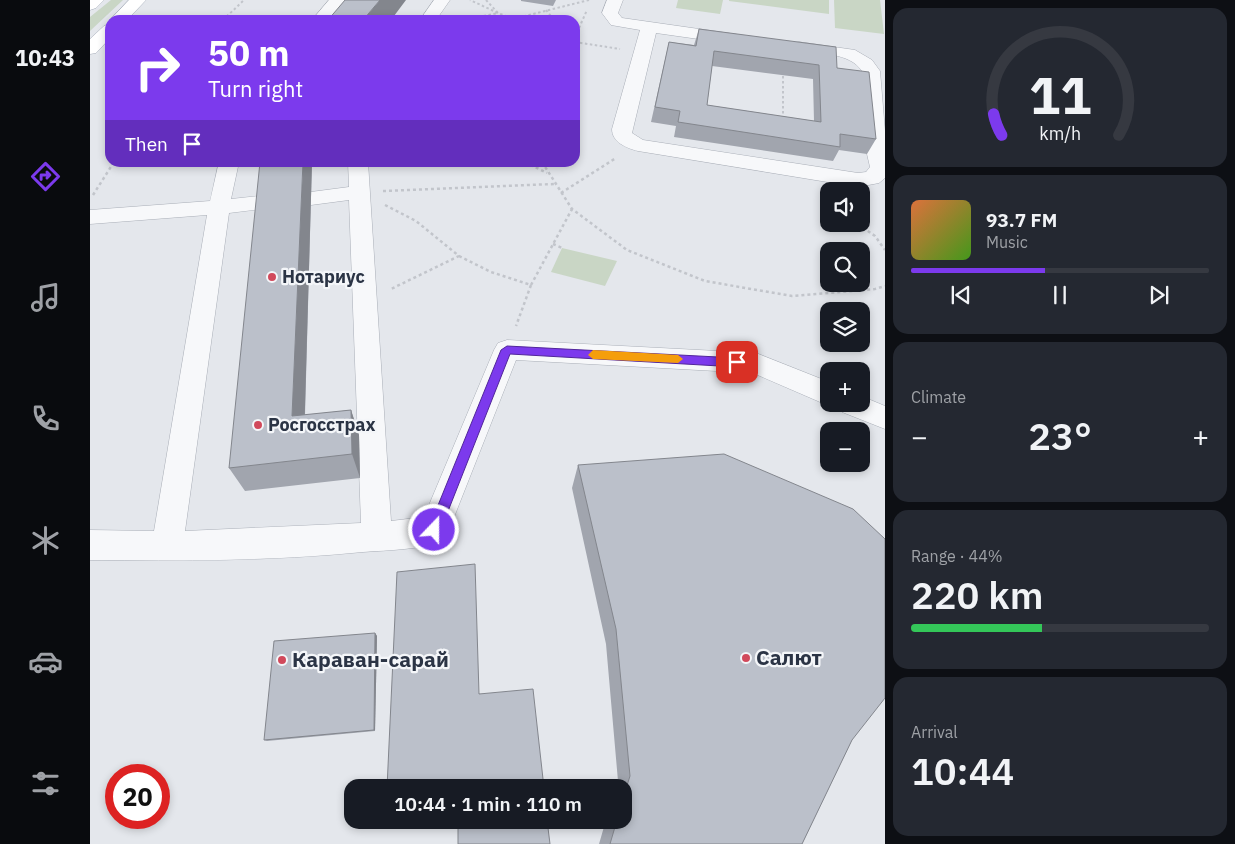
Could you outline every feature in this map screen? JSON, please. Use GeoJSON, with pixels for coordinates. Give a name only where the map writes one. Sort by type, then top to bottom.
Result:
{"type":"FeatureCollection","features":[{"type":"Feature","properties":{"kind":"main road"},"geometry":{"type":"LineString","coordinates":[[90,5],[96,0]]}},
{"type":"Feature","properties":{"kind":"main road"},"geometry":{"type":"LineString","coordinates":[[123,15],[138,0]]}},
{"type":"Feature","properties":{"kind":"main road"},"geometry":{"type":"LineString","coordinates":[[90,49],[105,34]]}},
{"type":"Feature","properties":{"kind":"lane"},"geometry":{"type":"LineString","coordinates":[[324,15],[338,0]]}},
{"type":"Feature","properties":{"kind":"lane"},"geometry":{"type":"LineString","coordinates":[[432,15],[442,0]]}},
{"type":"Feature","properties":{"kind":"lane"},"geometry":{"type":"LineString","coordinates":[[615,0],[610,13],[612,18],[626,24],[748,41]]}},
{"type":"Feature","properties":{"kind":"lane"},"geometry":{"type":"LineString","coordinates":[[649,28],[622,129],[622,136],[628,141],[638,145],[858,180],[872,178],[879,173],[871,71],[867,64],[846,54],[777,44]]}},
{"type":"Feature","properties":{"kind":"lane"},"geometry":{"type":"LineString","coordinates":[[167,547],[220,207],[228,167]]}},
{"type":"Feature","properties":{"kind":"lane"},"geometry":{"type":"LineString","coordinates":[[358,167],[377,537]]}},
{"type":"Feature","properties":{"kind":"lane"},"geometry":{"type":"LineString","coordinates":[[311,198],[360,192]]}},
{"type":"Feature","properties":{"kind":"lane"},"geometry":{"type":"LineString","coordinates":[[90,217],[269,202]]}},
{"type":"Feature","properties":{"kind":"lane"},"geometry":{"type":"LineString","coordinates":[[90,545],[167,547],[377,537],[434,530],[507,350],[756,364],[820,390]]}},
{"type":"Feature","properties":{"kind":"lane"},"geometry":{"type":"LineString","coordinates":[[870,412],[885,418]]}},
{"type":"Feature","properties":{"kind":"path"},"geometry":{"type":"LineString","coordinates":[[228,15],[244,0]]}},
{"type":"Feature","properties":{"kind":"path"},"geometry":{"type":"LineString","coordinates":[[470,0],[504,15]]}},
{"type":"Feature","properties":{"kind":"path"},"geometry":{"type":"LineString","coordinates":[[486,0],[498,13]]}},
{"type":"Feature","properties":{"kind":"path"},"geometry":{"type":"LineString","coordinates":[[525,15],[590,0]]}},
{"type":"Feature","properties":{"kind":"path"},"geometry":{"type":"LineString","coordinates":[[580,25],[590,0]]}},
{"type":"Feature","properties":{"kind":"path"},"geometry":{"type":"LineString","coordinates":[[546,10],[550,15]]}},
{"type":"Feature","properties":{"kind":"path"},"geometry":{"type":"LineString","coordinates":[[488,15],[498,13]]}},
{"type":"Feature","properties":{"kind":"path"},"geometry":{"type":"LineString","coordinates":[[580,43],[642,53]]}},
{"type":"Feature","properties":{"kind":"path"},"geometry":{"type":"LineString","coordinates":[[783,76],[783,123]]}},
{"type":"Feature","properties":{"kind":"path"},"geometry":{"type":"LineString","coordinates":[[561,193],[638,145]]}},
{"type":"Feature","properties":{"kind":"path"},"geometry":{"type":"LineString","coordinates":[[90,200],[111,167]]}},
{"type":"Feature","properties":{"kind":"path"},"geometry":{"type":"LineString","coordinates":[[535,167],[548,174]]}},
{"type":"Feature","properties":{"kind":"path"},"geometry":{"type":"LineString","coordinates":[[544,167],[572,209],[628,250],[704,281],[792,296],[875,290],[885,286]]}},
{"type":"Feature","properties":{"kind":"path"},"geometry":{"type":"LineString","coordinates":[[360,192],[555,184]]}},
{"type":"Feature","properties":{"kind":"path"},"geometry":{"type":"LineString","coordinates":[[360,192],[416,221],[459,256],[491,272],[531,285]]}},
{"type":"Feature","properties":{"kind":"path"},"geometry":{"type":"LineString","coordinates":[[507,350],[531,285],[572,209]]}},
{"type":"Feature","properties":{"kind":"path"},"geometry":{"type":"LineString","coordinates":[[869,232],[875,236],[885,250]]}},
{"type":"Feature","properties":{"kind":"path"},"geometry":{"type":"LineString","coordinates":[[553,244],[562,248]]}},
{"type":"Feature","properties":{"kind":"path"},"geometry":{"type":"LineString","coordinates":[[384,293],[459,256]]}},
{"type":"Feature","properties":{"kind":"green space"},"geometry":{"type":"Polygon","coordinates":[[[111,0],[123,0],[90,31],[90,17],[111,0]]]}},
{"type":"Feature","properties":{"kind":"green space"},"geometry":{"type":"Polygon","coordinates":[[[678,0],[723,0],[720,14],[676,8],[678,0]]]}},
{"type":"Feature","properties":{"kind":"green space"},"geometry":{"type":"Polygon","coordinates":[[[829,0],[829,14],[729,1],[829,0]]]}},
{"type":"Feature","properties":{"kind":"green space"},"geometry":{"type":"Polygon","coordinates":[[[834,0],[880,0],[884,34],[835,28],[834,0]]]}},
{"type":"Feature","properties":{"kind":"green space"},"geometry":{"type":"Polygon","coordinates":[[[562,248],[617,261],[605,286],[551,272],[562,248]]]}},
{"type":"Feature","properties":{"kind":"building"},"geometry":{"type":"Polygon","coordinates":[[[345,0],[380,0],[367,15],[332,15],[345,0]]]}},
{"type":"Feature","properties":{"kind":"building"},"geometry":{"type":"Polygon","coordinates":[[[699,29],[836,47],[837,68],[869,72],[876,139],[840,134],[840,147],[678,122],[680,111],[655,107],[669,42],[696,46],[699,29]],[[714,51],[707,105],[821,122],[819,65],[714,51]]]}},
{"type":"Feature","properties":{"kind":"building"},"geometry":{"type":"Polygon","coordinates":[[[259,167],[303,167],[292,416],[351,410],[352,454],[229,468],[259,167]]]}},
{"type":"Feature","properties":{"kind":"building","name":"Салют"},"geometry":{"type":"Polygon","coordinates":[[[724,454],[853,509],[885,539],[885,698],[852,740],[802,844],[610,844],[614,829],[632,829],[632,779],[629,779],[616,629],[578,465],[724,454]]]}},
{"type":"Feature","properties":{"kind":"building"},"geometry":{"type":"Polygon","coordinates":[[[475,564],[479,694],[533,689],[543,779],[387,779],[397,572],[475,564]]]}},
{"type":"Feature","properties":{"kind":"building"},"geometry":{"type":"Polygon","coordinates":[[[375,633],[374,730],[264,740],[274,641],[375,633]]]}},
{"type":"Feature","properties":{"kind":"building"},"geometry":{"type":"Polygon","coordinates":[[[458,829],[548,829],[550,844],[458,844],[458,829]]]}},
{"type":"Feature","properties":{"kind":"slow traffic"},"geometry":{"type":"LineString","coordinates":[[593,355],[678,359]]}},
{"type":"Feature","properties":{"kind":"place","name":"Нотариус"},"geometry":{"type":"Point","coordinates":[272,277]}},
{"type":"Feature","properties":{"kind":"place","name":"Росгосстрах"},"geometry":{"type":"Point","coordinates":[258,425]}},
{"type":"Feature","properties":{"kind":"place","name":"Салют"},"geometry":{"type":"Point","coordinates":[746,658]}},
{"type":"Feature","properties":{"kind":"place","name":"Караван-сарай"},"geometry":{"type":"Point","coordinates":[282,660]}},
{"type":"Feature","properties":{"kind":"route"},"geometry":{"type":"LineString","coordinates":[[434,530],[507,350],[737,362]]}}]}
